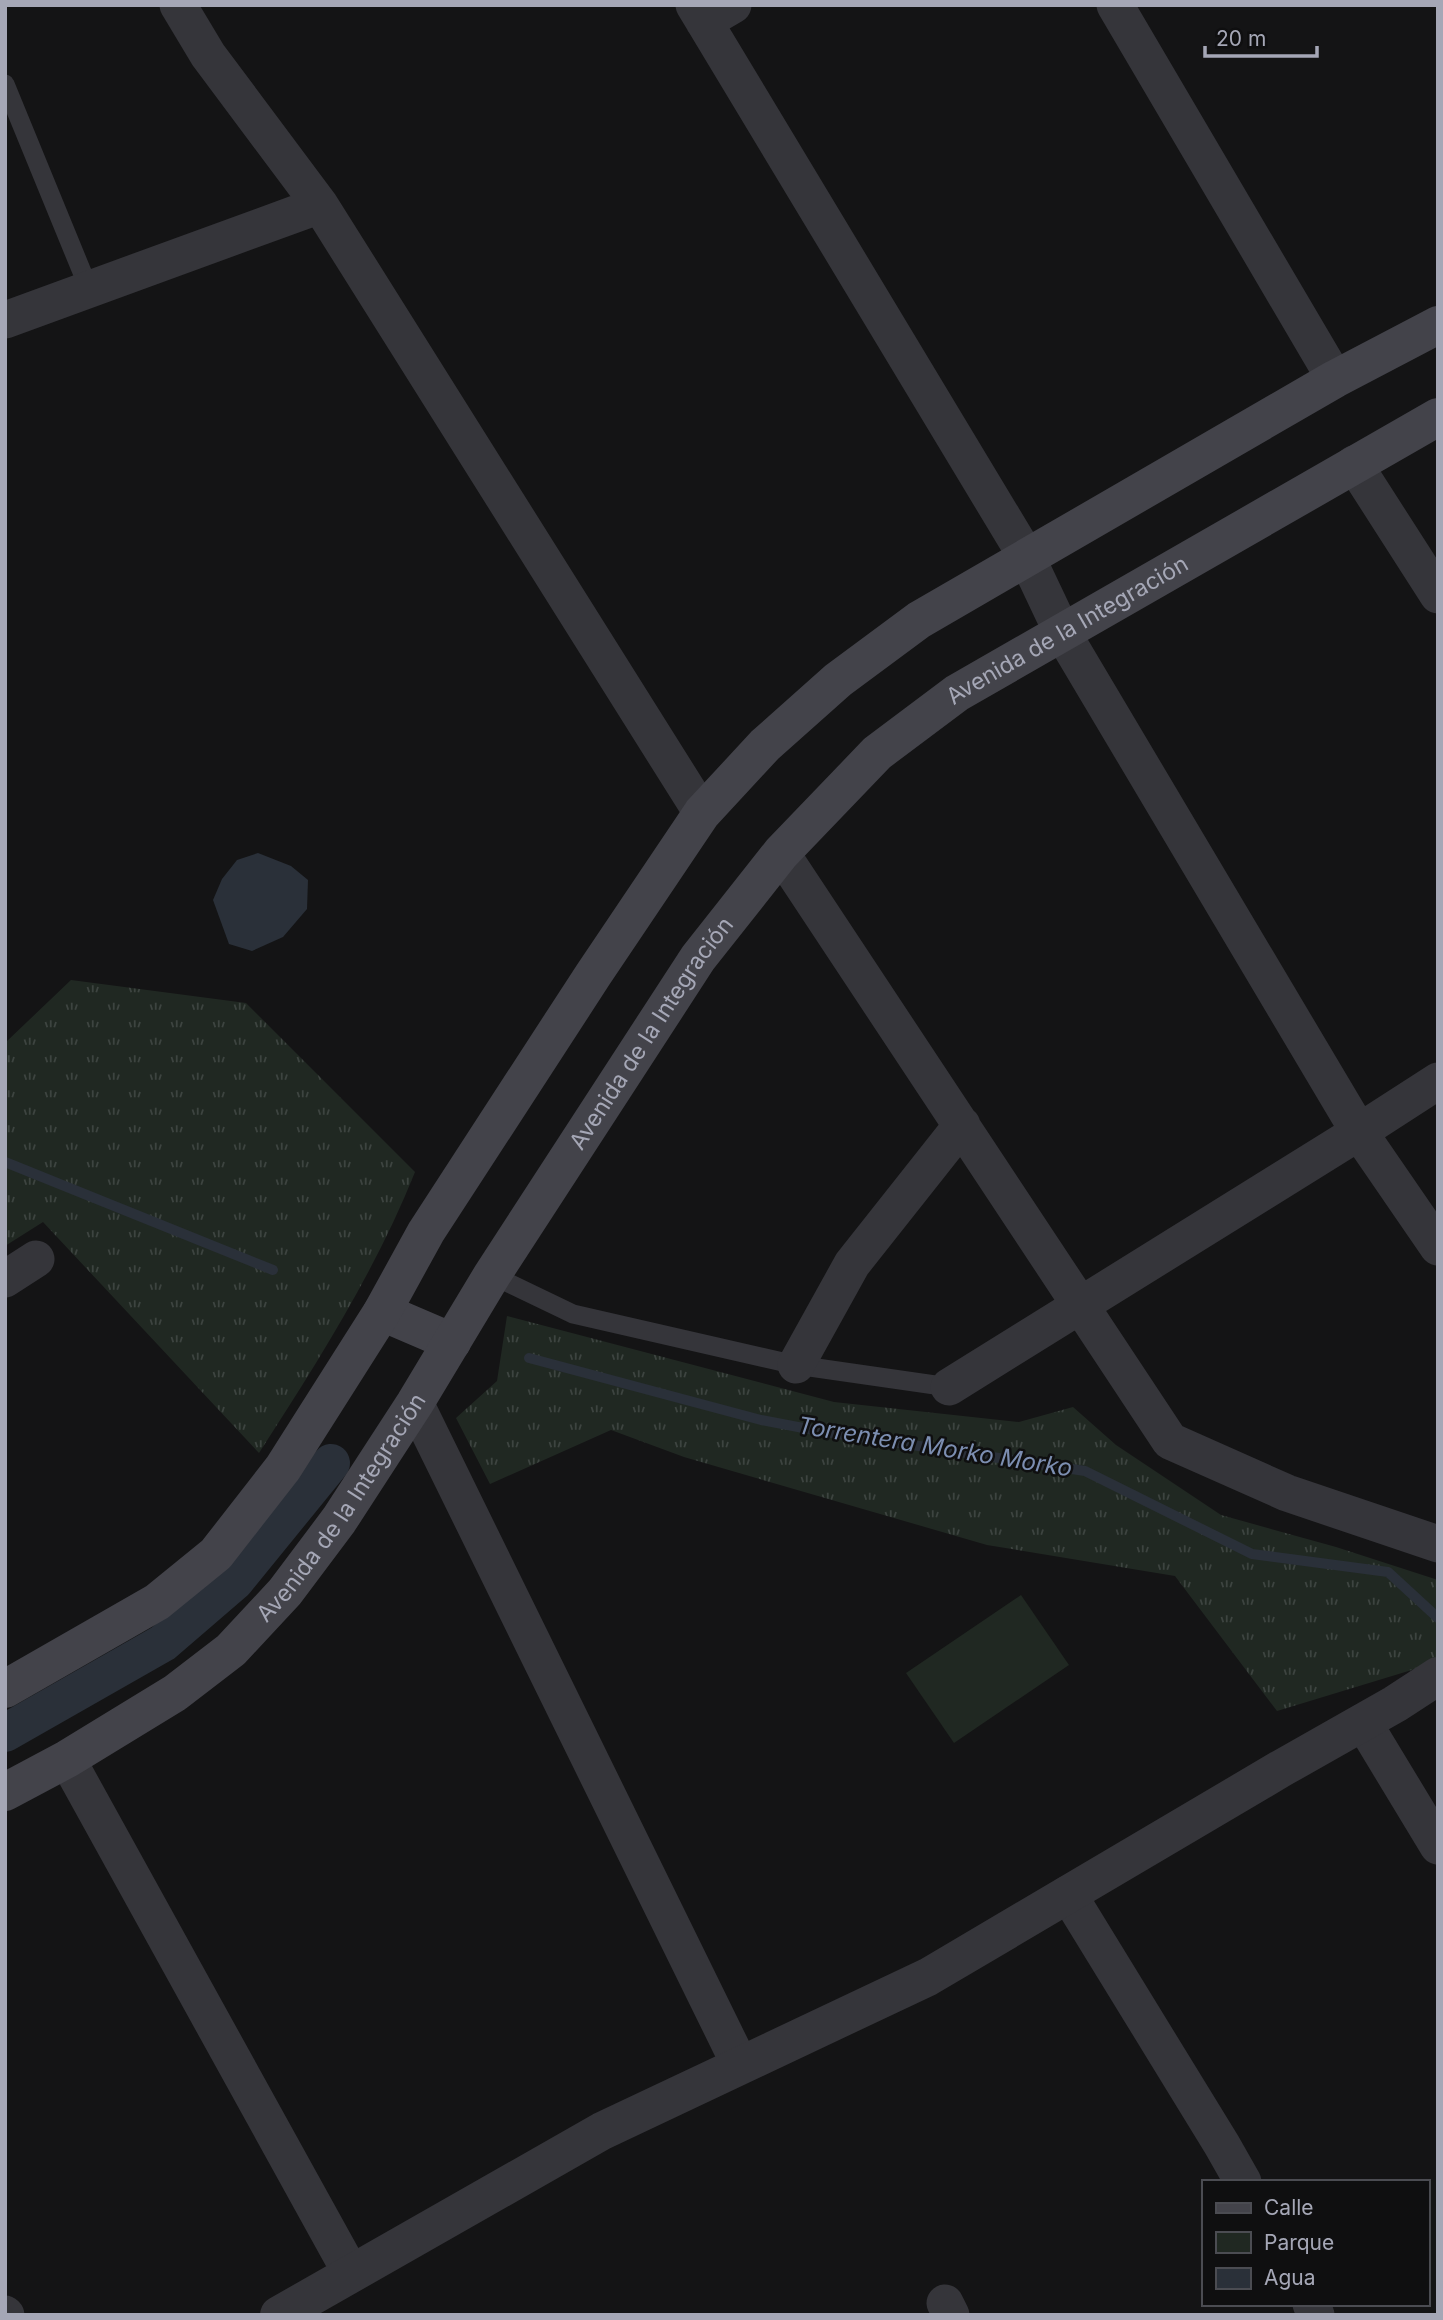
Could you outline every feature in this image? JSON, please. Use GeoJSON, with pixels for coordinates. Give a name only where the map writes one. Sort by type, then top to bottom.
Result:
{"type":"FeatureCollection","features":[{"type":"Feature","properties":{"kind":"main road"},"geometry":{"type":"LineString","coordinates":[[5,1689],[157,1602],[216,1555],[283,1468],[382,1311],[426,1232],[702,813],[765,745],[838,680],[919,620],[1335,379],[1438,325]]}},
{"type":"Feature","properties":{"kind":"main road","name":"Avenida de la Integración"},"geometry":{"type":"LineString","coordinates":[[5,1792],[67,1759],[175,1693],[231,1650],[285,1592],[339,1520],[415,1404],[492,1275],[698,958],[780,853],[877,753],[957,693],[1438,417]]}},
{"type":"Feature","properties":{"kind":"main road"},"geometry":{"type":"LineString","coordinates":[[382,1311],[452,1342]]}},
{"type":"Feature","properties":{"kind":"street"},"geometry":{"type":"LineString","coordinates":[[178,5],[208,55],[320,205],[702,813]]}},
{"type":"Feature","properties":{"kind":"street"},"geometry":{"type":"LineString","coordinates":[[1115,5],[1335,379]]}},
{"type":"Feature","properties":{"kind":"street"},"geometry":{"type":"LineString","coordinates":[[710,11],[1026,556],[1063,634],[1359,1132],[1438,1247]]}},
{"type":"Feature","properties":{"kind":"street"},"geometry":{"type":"LineString","coordinates":[[5,320],[320,205]]}},
{"type":"Feature","properties":{"kind":"street"},"geometry":{"type":"LineString","coordinates":[[1354,464],[1438,595]]}},
{"type":"Feature","properties":{"kind":"street"},"geometry":{"type":"LineString","coordinates":[[780,853],[1170,1441],[1287,1493],[1438,1544]]}},
{"type":"Feature","properties":{"kind":"street"},"geometry":{"type":"LineString","coordinates":[[949,1387],[1438,1081]]}},
{"type":"Feature","properties":{"kind":"street"},"geometry":{"type":"LineString","coordinates":[[796,1365],[852,1264],[962,1125]]}},
{"type":"Feature","properties":{"kind":"street"},"geometry":{"type":"LineString","coordinates":[[5,1279],[36,1259]]}},
{"type":"Feature","properties":{"kind":"street"},"geometry":{"type":"LineString","coordinates":[[415,1404],[740,2065]]}},
{"type":"Feature","properties":{"kind":"street"},"geometry":{"type":"LineString","coordinates":[[279,2315],[602,2131],[928,1977],[1438,1676]]}},
{"type":"Feature","properties":{"kind":"street"},"geometry":{"type":"LineString","coordinates":[[1363,1722],[1438,1846]]}},
{"type":"Feature","properties":{"kind":"street"},"geometry":{"type":"LineString","coordinates":[[67,1759],[351,2273]]}},
{"type":"Feature","properties":{"kind":"street"},"geometry":{"type":"LineString","coordinates":[[1068,1894],[1242,2180]]}},
{"type":"Feature","properties":{"kind":"lane"},"geometry":{"type":"LineString","coordinates":[[5,84],[89,289]]}},
{"type":"Feature","properties":{"kind":"lane"},"geometry":{"type":"LineString","coordinates":[[492,1275],[573,1314],[796,1365],[949,1387]]}},
{"type":"Feature","properties":{"kind":"green space"},"geometry":{"type":"Polygon","coordinates":[[[71,980],[246,1003],[415,1172],[363,1281],[259,1453],[43,1222],[5,1246],[5,1043],[71,980]]]}},
{"type":"Feature","properties":{"kind":"green space"},"geometry":{"type":"Polygon","coordinates":[[[507,1316],[834,1402],[1019,1422],[1073,1407],[1116,1445],[1221,1515],[1336,1547],[1438,1580],[1438,1662],[1277,1711],[1175,1576],[987,1545],[684,1457],[611,1430],[490,1484],[456,1418],[497,1381],[507,1316]]]}},
{"type":"Feature","properties":{"kind":"green space"},"geometry":{"type":"Polygon","coordinates":[[[1021,1595],[1069,1665],[954,1743],[906,1673],[1021,1595]]]}},
{"type":"Feature","properties":{"kind":"water"},"geometry":{"type":"Polygon","coordinates":[[[258,853],[291,866],[308,880],[307,909],[283,937],[252,951],[229,944],[213,900],[222,879],[237,860],[258,853]]]}},
{"type":"Feature","properties":{"kind":"waterway","name":"Torrentera Morko Morko"},"geometry":{"type":"LineString","coordinates":[[5,1162],[273,1270]]}},
{"type":"Feature","properties":{"kind":"waterway","name":"Torrentera Morko Morko"},"geometry":{"type":"LineString","coordinates":[[529,1358],[761,1420],[1085,1471],[1252,1554],[1388,1572],[1438,1618]]}},
{"type":"Feature","properties":{"kind":"waterway"},"geometry":{"type":"LineString","coordinates":[[5,1733],[163,1643],[235,1581],[331,1463]]}}]}
